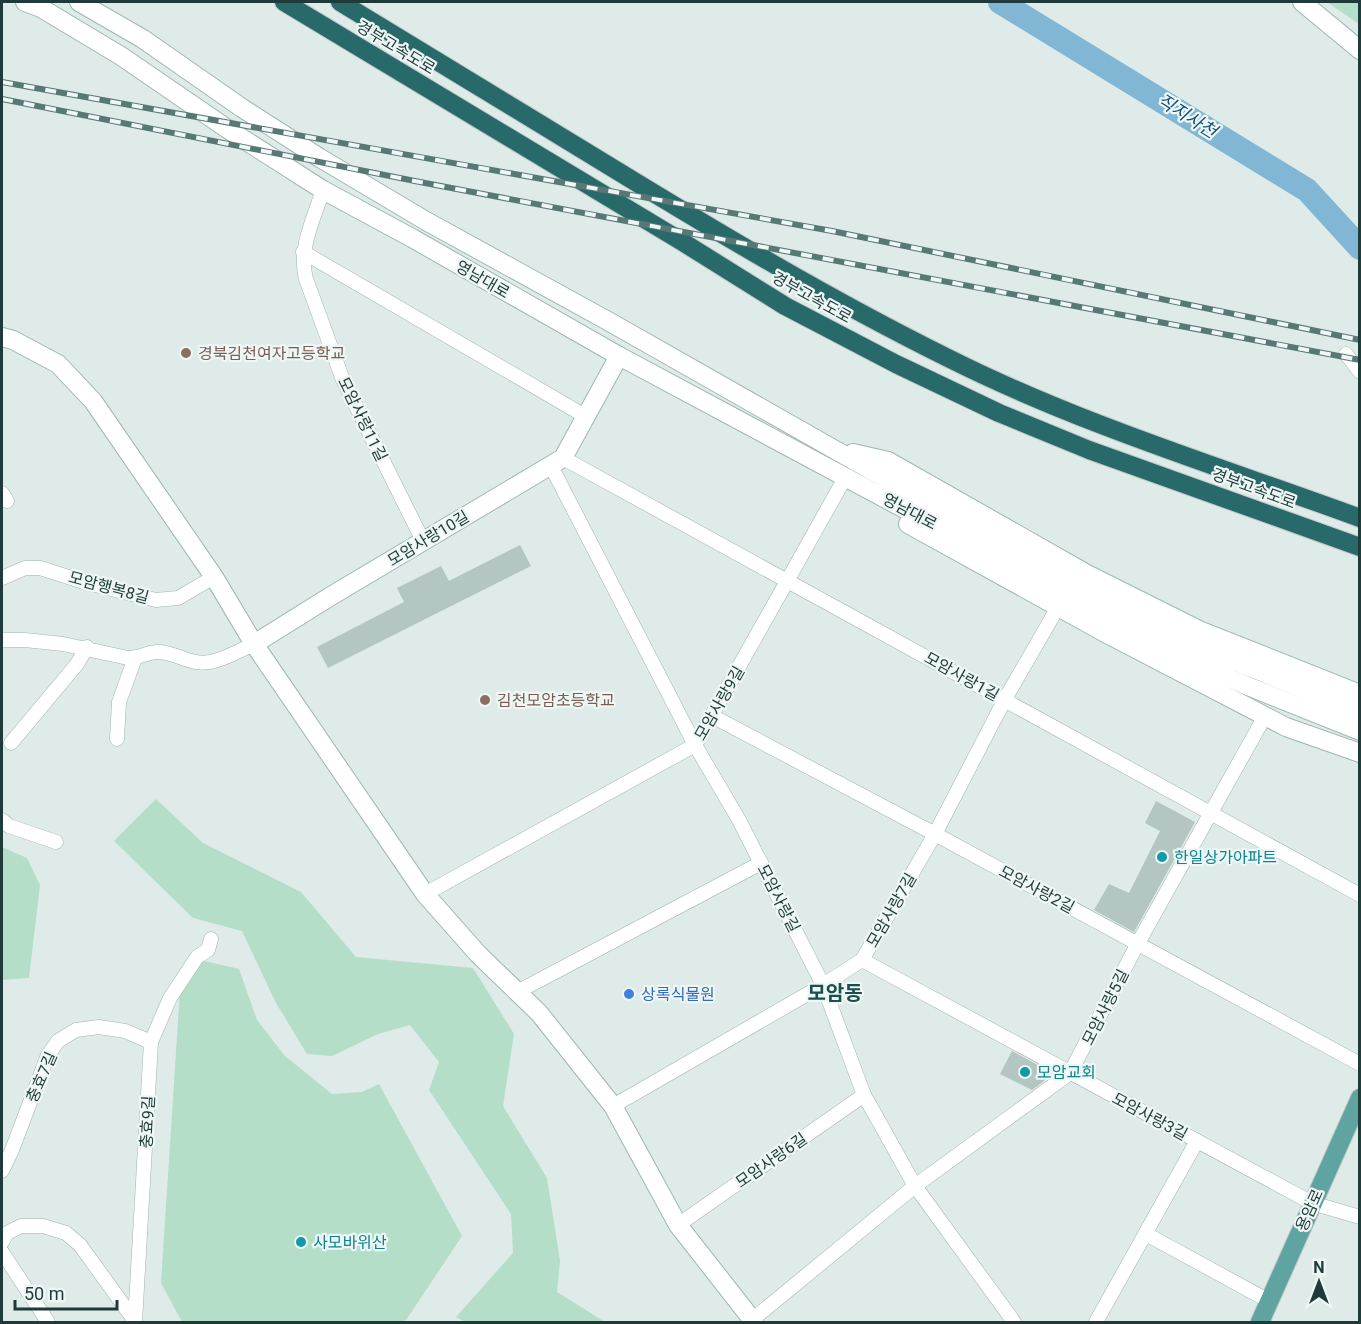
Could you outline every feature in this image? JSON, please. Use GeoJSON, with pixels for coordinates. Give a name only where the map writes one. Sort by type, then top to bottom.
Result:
{"type":"FeatureCollection","features":[{"type":"Feature","properties":{"kind":"highway","name":"경부고속도로"},"geometry":{"type":"LineString","coordinates":[[284,2],[785,306],[896,364],[999,413],[1089,450],[1359,547]]}},
{"type":"Feature","properties":{"kind":"highway","name":"경부고속도로"},"geometry":{"type":"LineString","coordinates":[[340,2],[726,237],[875,321],[948,358],[1024,394],[1106,428],[1359,518]]}},
{"type":"Feature","properties":{"kind":"main road","name":"영남대로"},"geometry":{"type":"LineString","coordinates":[[25,2],[41,8],[121,56],[229,130],[323,190],[619,356],[819,462],[958,529]]}},
{"type":"Feature","properties":{"kind":"main road","name":"영남대로"},"geometry":{"type":"LineString","coordinates":[[79,2],[143,39],[242,108],[320,158],[426,221],[832,448],[958,529]]}},
{"type":"Feature","properties":{"kind":"main road"},"geometry":{"type":"LineString","coordinates":[[1302,2],[1359,50]]}},
{"type":"Feature","properties":{"kind":"main road"},"geometry":{"type":"LineString","coordinates":[[2,337],[13,340],[58,364],[93,401],[214,577],[254,645],[424,894],[478,954],[539,1013],[614,1106],[678,1225],[753,1321]]}},
{"type":"Feature","properties":{"kind":"main road"},"geometry":{"type":"LineString","coordinates":[[557,462],[619,356]]}},
{"type":"Feature","properties":{"kind":"main road"},"geometry":{"type":"LineString","coordinates":[[832,448],[888,462],[1087,574],[1189,625],[1359,694]]}},
{"type":"Feature","properties":{"kind":"main road","name":"모암사랑10길"},"geometry":{"type":"LineString","coordinates":[[254,645],[557,462]]}},
{"type":"Feature","properties":{"kind":"main road"},"geometry":{"type":"LineString","coordinates":[[819,462],[841,485],[1058,607],[1286,727],[1359,753]]}},
{"type":"Feature","properties":{"kind":"main road"},"geometry":{"type":"LineString","coordinates":[[958,529],[1173,634],[1359,713]]}},
{"type":"Feature","properties":{"kind":"main road"},"geometry":{"type":"LineString","coordinates":[[958,529],[1168,650],[1250,687],[1359,731]]}},
{"type":"Feature","properties":{"kind":"main road","name":"용암로"},"geometry":{"type":"LineString","coordinates":[[1260,1323],[1359,1098]]}},
{"type":"Feature","properties":{"kind":"street","name":"모암사랑11길"},"geometry":{"type":"LineString","coordinates":[[323,190],[303,252],[306,279],[343,380],[423,541]]}},
{"type":"Feature","properties":{"kind":"street"},"geometry":{"type":"LineString","coordinates":[[303,252],[585,416]]}},
{"type":"Feature","properties":{"kind":"street"},"geometry":{"type":"LineString","coordinates":[[1346,354],[1359,372]]}},
{"type":"Feature","properties":{"kind":"street","name":"모암사랑1길"},"geometry":{"type":"LineString","coordinates":[[557,462],[787,581],[1359,895]]}},
{"type":"Feature","properties":{"kind":"street","name":"모암사랑길"},"geometry":{"type":"LineString","coordinates":[[557,462],[695,745],[739,820],[823,985],[864,1095],[915,1186],[1014,1323]]}},
{"type":"Feature","properties":{"kind":"street","name":"모암사랑9길"},"geometry":{"type":"LineString","coordinates":[[424,894],[695,745],[841,485]]}},
{"type":"Feature","properties":{"kind":"street","name":"모암행복8길"},"geometry":{"type":"LineString","coordinates":[[2,578],[25,568],[40,568],[87,583],[156,600],[178,598],[214,577]]}},
{"type":"Feature","properties":{"kind":"street","name":"모암사랑7길"},"geometry":{"type":"LineString","coordinates":[[614,1106],[862,960],[935,834],[1005,699],[1058,607]]}},
{"type":"Feature","properties":{"kind":"street"},"geometry":{"type":"LineString","coordinates":[[2,640],[24,639],[87,647],[135,658],[156,652],[199,663],[218,659],[254,645]]}},
{"type":"Feature","properties":{"kind":"street"},"geometry":{"type":"LineString","coordinates":[[11,743],[77,664],[87,647]]}},
{"type":"Feature","properties":{"kind":"street"},"geometry":{"type":"LineString","coordinates":[[117,739],[119,702],[135,658]]}},
{"type":"Feature","properties":{"kind":"street","name":"모암사랑2길"},"geometry":{"type":"LineString","coordinates":[[712,716],[1359,1064]]}},
{"type":"Feature","properties":{"kind":"street","name":"모암사랑5길"},"geometry":{"type":"LineString","coordinates":[[753,1321],[915,1186],[1070,1073],[1138,944],[1265,716]]}},
{"type":"Feature","properties":{"kind":"street"},"geometry":{"type":"LineString","coordinates":[[2,820],[9,826],[56,842]]}},
{"type":"Feature","properties":{"kind":"street"},"geometry":{"type":"LineString","coordinates":[[517,992],[761,863]]}},
{"type":"Feature","properties":{"kind":"street","name":"충효9길"},"geometry":{"type":"LineString","coordinates":[[135,1322],[151,1042],[170,998],[197,957],[208,950],[211,939]]}},
{"type":"Feature","properties":{"kind":"street","name":"모암사랑3길"},"geometry":{"type":"LineString","coordinates":[[862,960],[1312,1203],[1359,1217]]}},
{"type":"Feature","properties":{"kind":"street","name":"충효7길"},"geometry":{"type":"LineString","coordinates":[[2,1171],[48,1055],[58,1041],[76,1030],[99,1027],[125,1032],[151,1042]]}},
{"type":"Feature","properties":{"kind":"street","name":"모암사랑6길"},"geometry":{"type":"LineString","coordinates":[[678,1225],[864,1095]]}},
{"type":"Feature","properties":{"kind":"street"},"geometry":{"type":"LineString","coordinates":[[1096,1323],[1197,1141]]}},
{"type":"Feature","properties":{"kind":"street"},"geometry":{"type":"LineString","coordinates":[[2,1242],[8,1233],[21,1226],[43,1226],[66,1233],[80,1245],[135,1322]]}},
{"type":"Feature","properties":{"kind":"street"},"geometry":{"type":"LineString","coordinates":[[1146,1234],[1269,1301]]}},
{"type":"Feature","properties":{"kind":"street"},"geometry":{"type":"LineString","coordinates":[[2,1252],[48,1323]]}},
{"type":"Feature","properties":{"kind":"green space"},"geometry":{"type":"Polygon","coordinates":[[[1327,2],[1359,2],[1359,24],[1327,2]]]}},
{"type":"Feature","properties":{"kind":"green space"},"geometry":{"type":"Polygon","coordinates":[[[156,799],[203,843],[301,892],[356,957],[473,968],[514,1034],[503,1106],[547,1178],[560,1261],[557,1292],[605,1322],[465,1322],[456,1317],[513,1253],[511,1214],[429,1090],[439,1062],[410,1025],[378,1034],[332,1056],[307,1054],[276,1003],[242,931],[193,918],[114,841],[156,799]]]}},
{"type":"Feature","properties":{"kind":"green space"},"geometry":{"type":"Polygon","coordinates":[[[2,847],[27,858],[40,885],[29,978],[2,980],[2,847]]]}},
{"type":"Feature","properties":{"kind":"green space"},"geometry":{"type":"Polygon","coordinates":[[[200,960],[239,969],[257,1020],[285,1056],[332,1094],[362,1092],[379,1084],[462,1236],[406,1320],[401,1322],[182,1322],[161,1283],[180,990],[200,960]]]}},
{"type":"Feature","properties":{"kind":"building"},"geometry":{"type":"Polygon","coordinates":[[[520,545],[531,566],[328,668],[317,647],[404,602],[397,588],[441,566],[449,581],[520,545]]]}},
{"type":"Feature","properties":{"kind":"building","name":"한일상가아파트"},"geometry":{"type":"Polygon","coordinates":[[[1156,801],[1195,822],[1134,932],[1094,910],[1109,884],[1129,893],[1160,831],[1145,823],[1156,801]]]}},
{"type":"Feature","properties":{"kind":"building","name":"모암교회"},"geometry":{"type":"Polygon","coordinates":[[[1012,1051],[1049,1071],[1044,1081],[1032,1090],[1000,1074],[1012,1051]]]}},
{"type":"Feature","properties":{"kind":"waterway","name":"직지사천"},"geometry":{"type":"LineString","coordinates":[[1000,2],[1307,190],[1360,248]]}},
{"type":"Feature","properties":{"kind":"railway"},"geometry":{"type":"LineString","coordinates":[[2,82],[832,231],[1360,340]]}},
{"type":"Feature","properties":{"kind":"railway"},"geometry":{"type":"LineString","coordinates":[[2,99],[425,183],[1360,360]]}},
{"type":"Feature","properties":{"kind":"place","name":"경북김천여자고등학교"},"geometry":{"type":"Point","coordinates":[186,353]}},
{"type":"Feature","properties":{"kind":"place","name":"김천모암초등학교"},"geometry":{"type":"Point","coordinates":[485,700]}},
{"type":"Feature","properties":{"kind":"place","name":"한일상가아파트"},"geometry":{"type":"Point","coordinates":[1162,857]}},
{"type":"Feature","properties":{"kind":"place","name":"상록식물원"},"geometry":{"type":"Point","coordinates":[629,994]}},
{"type":"Feature","properties":{"kind":"place","name":"모암교회"},"geometry":{"type":"Point","coordinates":[1025,1072]}},
{"type":"Feature","properties":{"kind":"place","name":"사모바위산"},"geometry":{"type":"Point","coordinates":[301,1242]}},
{"type":"Feature","properties":{"kind":"district","name":"모암동"},"geometry":{"type":"Point","coordinates":[835,993]}}]}
